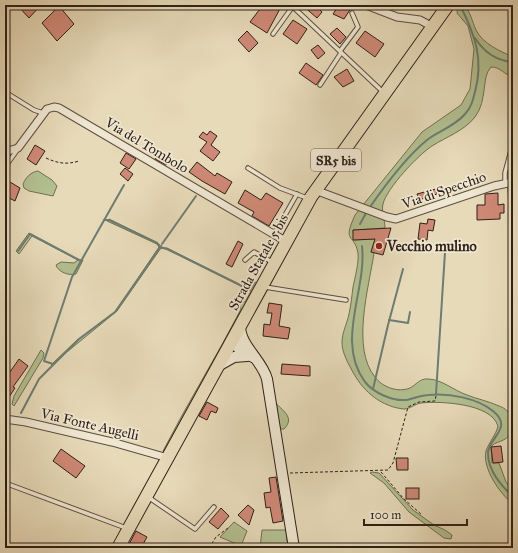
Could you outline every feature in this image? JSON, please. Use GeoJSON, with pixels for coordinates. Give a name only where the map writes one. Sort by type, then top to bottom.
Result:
{"type":"FeatureCollection","features":[{"type":"Feature","properties":{"kind":"main road","name":"Strada Statale 5 bis"},"geometry":{"type":"LineString","coordinates":[[118,548],[313,195],[384,93],[433,28],[448,5]]}},
{"type":"Feature","properties":{"kind":"main road"},"geometry":{"type":"LineString","coordinates":[[240,326],[241,333],[250,354]]}},
{"type":"Feature","properties":{"kind":"main road"},"geometry":{"type":"LineString","coordinates":[[233,339],[240,339],[263,369],[267,379],[294,548]]}},
{"type":"Feature","properties":{"kind":"main road"},"geometry":{"type":"LineString","coordinates":[[218,366],[234,357],[250,354]]}},
{"type":"Feature","properties":{"kind":"street"},"geometry":{"type":"LineString","coordinates":[[366,5],[397,17],[418,19],[433,28]]}},
{"type":"Feature","properties":{"kind":"street","name":"Via del Tombolo"},"geometry":{"type":"LineString","coordinates":[[44,113],[50,108],[63,109],[153,165],[287,242]]}},
{"type":"Feature","properties":{"kind":"street"},"geometry":{"type":"LineString","coordinates":[[5,152],[18,148],[44,113]]}},
{"type":"Feature","properties":{"kind":"street","name":"Via di Specchio"},"geometry":{"type":"LineString","coordinates":[[313,195],[396,219],[509,183]]}},
{"type":"Feature","properties":{"kind":"street","name":"Via Fonte Augelli"},"geometry":{"type":"LineString","coordinates":[[5,419],[26,422],[112,442],[168,458]]}},
{"type":"Feature","properties":{"kind":"lane"},"geometry":{"type":"LineString","coordinates":[[273,34],[292,6],[384,93]]}},
{"type":"Feature","properties":{"kind":"lane"},"geometry":{"type":"LineString","coordinates":[[320,85],[358,26],[352,13]]}},
{"type":"Feature","properties":{"kind":"lane"},"geometry":{"type":"LineString","coordinates":[[5,92],[34,110],[44,113]]}},
{"type":"Feature","properties":{"kind":"lane"},"geometry":{"type":"LineString","coordinates":[[513,143],[505,173],[509,183],[513,252]]}},
{"type":"Feature","properties":{"kind":"lane"},"geometry":{"type":"LineString","coordinates":[[5,167],[18,148]]}},
{"type":"Feature","properties":{"kind":"lane"},"geometry":{"type":"LineString","coordinates":[[248,168],[280,188],[297,194],[313,195]]}},
{"type":"Feature","properties":{"kind":"lane"},"geometry":{"type":"LineString","coordinates":[[276,231],[297,194]]}},
{"type":"Feature","properties":{"kind":"lane"},"geometry":{"type":"LineString","coordinates":[[245,260],[254,252],[275,263]]}},
{"type":"Feature","properties":{"kind":"lane"},"geometry":{"type":"LineString","coordinates":[[262,286],[346,300]]}},
{"type":"Feature","properties":{"kind":"lane"},"geometry":{"type":"LineString","coordinates":[[5,482],[128,529]]}},
{"type":"Feature","properties":{"kind":"lane"},"geometry":{"type":"LineString","coordinates":[[147,496],[195,529],[214,507]]}},
{"type":"Feature","properties":{"kind":"path"},"geometry":{"type":"LineString","coordinates":[[46,158],[55,162],[69,164],[78,161]]}},
{"type":"Feature","properties":{"kind":"path"},"geometry":{"type":"LineString","coordinates":[[282,473],[388,470],[392,467],[408,407],[419,402],[435,401],[436,396]]}},
{"type":"Feature","properties":{"kind":"path"},"geometry":{"type":"LineString","coordinates":[[380,471],[404,499],[422,515]]}},
{"type":"Feature","properties":{"kind":"path"},"geometry":{"type":"LineString","coordinates":[[209,548],[216,538],[228,528]]}},
{"type":"Feature","properties":{"kind":"green space"},"geometry":{"type":"Polygon","coordinates":[[[458,5],[464,5],[470,14],[479,35],[487,43],[513,57],[513,77],[497,68],[491,67],[486,77],[482,103],[471,122],[426,150],[411,164],[390,189],[383,204],[385,228],[353,230],[354,240],[375,239],[371,252],[374,253],[364,317],[364,350],[368,365],[375,377],[386,386],[400,390],[410,388],[425,379],[438,381],[467,395],[504,408],[512,416],[513,429],[511,434],[491,447],[492,463],[499,463],[506,482],[513,490],[513,504],[503,494],[493,480],[489,473],[485,458],[486,451],[498,426],[493,418],[486,412],[476,408],[452,403],[421,403],[404,409],[396,408],[381,402],[374,398],[358,381],[344,355],[342,347],[343,335],[350,311],[358,261],[356,247],[349,234],[349,230],[355,215],[422,132],[461,105],[470,89],[474,49],[468,26],[457,13],[458,5]]]}},
{"type":"Feature","properties":{"kind":"green space"},"geometry":{"type":"Polygon","coordinates":[[[38,171],[52,180],[57,186],[53,196],[29,191],[24,188],[23,184],[27,177],[33,172],[38,171]]]}},
{"type":"Feature","properties":{"kind":"green space"},"geometry":{"type":"Polygon","coordinates":[[[109,219],[158,243],[162,248],[167,248],[251,290],[255,282],[259,284],[167,452],[163,451],[241,309],[239,304],[241,302],[245,302],[251,291],[167,249],[161,248],[117,311],[51,365],[76,341],[116,311],[159,247],[157,244],[107,221],[109,219]]]}},
{"type":"Feature","properties":{"kind":"green space"},"geometry":{"type":"Polygon","coordinates":[[[29,233],[79,260],[83,260],[76,274],[64,273],[59,270],[56,265],[61,262],[74,263],[78,260],[32,236],[19,254],[16,251],[29,233]]]}},
{"type":"Feature","properties":{"kind":"green space"},"geometry":{"type":"Polygon","coordinates":[[[41,350],[44,353],[43,358],[14,406],[12,404],[14,396],[41,350]]]}},
{"type":"Feature","properties":{"kind":"green space"},"geometry":{"type":"Polygon","coordinates":[[[276,403],[288,417],[289,421],[284,429],[280,429],[276,403]]]}},
{"type":"Feature","properties":{"kind":"green space"},"geometry":{"type":"Polygon","coordinates":[[[370,473],[379,473],[413,510],[434,525],[452,535],[451,539],[444,538],[409,512],[384,483],[370,473]]]}},
{"type":"Feature","properties":{"kind":"green space"},"geometry":{"type":"Polygon","coordinates":[[[234,522],[247,531],[241,546],[220,537],[234,522]]]}},
{"type":"Feature","properties":{"kind":"green space"},"geometry":{"type":"Polygon","coordinates":[[[262,530],[286,530],[287,541],[290,541],[291,548],[260,548],[262,530]]]}},
{"type":"Feature","properties":{"kind":"building"},"geometry":{"type":"Polygon","coordinates":[[[17,5],[41,5],[29,18],[17,5]]]}},
{"type":"Feature","properties":{"kind":"building"},"geometry":{"type":"Polygon","coordinates":[[[263,5],[282,5],[267,33],[250,22],[263,5]]]}},
{"type":"Feature","properties":{"kind":"building"},"geometry":{"type":"Polygon","coordinates":[[[302,5],[315,5],[322,12],[317,18],[302,5]]]}},
{"type":"Feature","properties":{"kind":"building"},"geometry":{"type":"Polygon","coordinates":[[[339,5],[353,5],[344,19],[333,14],[339,5]]]}},
{"type":"Feature","properties":{"kind":"building"},"geometry":{"type":"Polygon","coordinates":[[[59,6],[74,24],[57,41],[42,23],[59,6]]]}},
{"type":"Feature","properties":{"kind":"building"},"geometry":{"type":"Polygon","coordinates":[[[293,20],[307,29],[297,44],[283,34],[293,20]]]}},
{"type":"Feature","properties":{"kind":"building"},"geometry":{"type":"Polygon","coordinates":[[[337,28],[346,37],[340,44],[330,34],[337,28]]]}},
{"type":"Feature","properties":{"kind":"building"},"geometry":{"type":"Polygon","coordinates":[[[247,31],[258,43],[249,52],[238,40],[247,31]]]}},
{"type":"Feature","properties":{"kind":"building"},"geometry":{"type":"Polygon","coordinates":[[[365,31],[384,44],[375,57],[356,43],[365,31]]]}},
{"type":"Feature","properties":{"kind":"building"},"geometry":{"type":"Polygon","coordinates":[[[318,45],[325,53],[318,59],[311,50],[318,45]]]}},
{"type":"Feature","properties":{"kind":"building"},"geometry":{"type":"Polygon","coordinates":[[[306,63],[323,75],[316,85],[299,73],[306,63]]]}},
{"type":"Feature","properties":{"kind":"building"},"geometry":{"type":"Polygon","coordinates":[[[347,69],[354,81],[343,87],[334,77],[347,69]]]}},
{"type":"Feature","properties":{"kind":"building"},"geometry":{"type":"Polygon","coordinates":[[[210,131],[217,136],[211,145],[220,152],[213,161],[200,151],[207,142],[199,137],[203,132],[207,135],[210,131]]]}},
{"type":"Feature","properties":{"kind":"building"},"geometry":{"type":"Polygon","coordinates":[[[35,145],[45,151],[36,165],[27,159],[35,145]]]}},
{"type":"Feature","properties":{"kind":"building"},"geometry":{"type":"Polygon","coordinates":[[[159,152],[170,158],[166,165],[155,159],[159,152]]]}},
{"type":"Feature","properties":{"kind":"building"},"geometry":{"type":"Polygon","coordinates":[[[126,153],[136,159],[129,169],[120,163],[126,153]]]}},
{"type":"Feature","properties":{"kind":"building"},"geometry":{"type":"Polygon","coordinates":[[[197,162],[215,176],[217,173],[232,182],[225,194],[189,172],[197,162]]]}},
{"type":"Feature","properties":{"kind":"building"},"geometry":{"type":"Polygon","coordinates":[[[125,168],[133,174],[128,181],[120,174],[125,168]]]}},
{"type":"Feature","properties":{"kind":"building"},"geometry":{"type":"Polygon","coordinates":[[[5,179],[20,188],[15,201],[5,196],[5,179]]]}},
{"type":"Feature","properties":{"kind":"building"},"geometry":{"type":"Polygon","coordinates":[[[436,189],[437,194],[419,200],[417,194],[436,189]]]}},
{"type":"Feature","properties":{"kind":"building"},"geometry":{"type":"Polygon","coordinates":[[[245,190],[261,200],[266,193],[283,203],[269,226],[252,216],[254,212],[238,203],[245,190]]]}},
{"type":"Feature","properties":{"kind":"building"},"geometry":{"type":"Polygon","coordinates":[[[498,193],[498,205],[504,204],[504,213],[500,213],[500,219],[477,220],[477,205],[485,205],[485,194],[498,193]]]}},
{"type":"Feature","properties":{"kind":"building"},"geometry":{"type":"Polygon","coordinates":[[[428,219],[435,220],[433,231],[428,230],[427,240],[418,239],[420,223],[427,224],[428,219]]]}},
{"type":"Feature","properties":{"kind":"building","name":"Vecchio mulino"},"geometry":{"type":"Polygon","coordinates":[[[391,228],[383,255],[371,252],[375,239],[353,240],[353,230],[391,228]]]}},
{"type":"Feature","properties":{"kind":"building"},"geometry":{"type":"Polygon","coordinates":[[[238,241],[243,244],[232,267],[226,264],[238,241]]]}},
{"type":"Feature","properties":{"kind":"building"},"geometry":{"type":"Polygon","coordinates":[[[269,303],[282,305],[279,326],[290,328],[288,339],[263,336],[264,324],[270,325],[272,313],[267,313],[269,303]]]}},
{"type":"Feature","properties":{"kind":"building"},"geometry":{"type":"Polygon","coordinates":[[[19,359],[28,366],[13,387],[15,388],[5,403],[5,379],[19,359]]]}},
{"type":"Feature","properties":{"kind":"building"},"geometry":{"type":"Polygon","coordinates":[[[282,364],[310,366],[310,376],[281,374],[282,364]]]}},
{"type":"Feature","properties":{"kind":"building"},"geometry":{"type":"Polygon","coordinates":[[[207,402],[218,408],[216,413],[211,411],[207,420],[199,416],[207,402]]]}},
{"type":"Feature","properties":{"kind":"building"},"geometry":{"type":"Polygon","coordinates":[[[501,446],[503,462],[493,463],[491,447],[501,446]]]}},
{"type":"Feature","properties":{"kind":"building"},"geometry":{"type":"Polygon","coordinates":[[[61,449],[85,466],[76,478],[53,461],[61,449]]]}},
{"type":"Feature","properties":{"kind":"building"},"geometry":{"type":"Polygon","coordinates":[[[396,458],[408,458],[408,470],[397,470],[396,458]]]}},
{"type":"Feature","properties":{"kind":"building"},"geometry":{"type":"Polygon","coordinates":[[[276,477],[283,521],[273,523],[270,507],[266,508],[264,493],[271,492],[269,478],[276,477]]]}},
{"type":"Feature","properties":{"kind":"building"},"geometry":{"type":"Polygon","coordinates":[[[406,488],[419,488],[419,499],[406,499],[406,488]]]}},
{"type":"Feature","properties":{"kind":"building"},"geometry":{"type":"Polygon","coordinates":[[[248,505],[254,510],[249,525],[238,515],[248,505]]]}},
{"type":"Feature","properties":{"kind":"building"},"geometry":{"type":"Polygon","coordinates":[[[221,508],[229,516],[218,529],[209,522],[221,508]]]}},
{"type":"Feature","properties":{"kind":"building"},"geometry":{"type":"Polygon","coordinates":[[[136,531],[147,537],[141,548],[127,548],[136,531]]]}},
{"type":"Feature","properties":{"kind":"waterway"},"geometry":{"type":"LineString","coordinates":[[370,207],[389,180],[411,155],[427,140],[457,122],[470,107],[478,80],[478,58],[474,37],[460,5]]}},
{"type":"Feature","properties":{"kind":"waterway"},"geometry":{"type":"LineString","coordinates":[[475,38],[482,48],[491,55],[501,60],[513,62]]}},
{"type":"Feature","properties":{"kind":"waterway"},"geometry":{"type":"LineString","coordinates":[[53,364],[44,361],[72,277],[124,185]]}},
{"type":"Feature","properties":{"kind":"waterway"},"geometry":{"type":"LineString","coordinates":[[162,244],[196,196]]}},
{"type":"Feature","properties":{"kind":"waterway"},"geometry":{"type":"LineString","coordinates":[[360,224],[366,213]]}},
{"type":"Feature","properties":{"kind":"waterway"},"geometry":{"type":"LineString","coordinates":[[104,220],[109,220],[157,243],[160,247],[167,249],[250,290]]}},
{"type":"Feature","properties":{"kind":"waterway"},"geometry":{"type":"LineString","coordinates":[[18,251],[30,234],[81,261]]}},
{"type":"Feature","properties":{"kind":"waterway"},"geometry":{"type":"LineString","coordinates":[[21,413],[39,379],[79,339],[115,312],[161,246]]}},
{"type":"Feature","properties":{"kind":"waterway"},"geometry":{"type":"LineString","coordinates":[[362,246],[362,263],[352,333],[356,366],[365,382],[373,390],[389,398],[406,400],[429,395],[454,396],[479,403],[493,411],[499,417],[501,428],[489,448],[488,453],[490,466],[504,488],[513,497]]}},
{"type":"Feature","properties":{"kind":"waterway"},"geometry":{"type":"LineString","coordinates":[[436,394],[445,252]]}},
{"type":"Feature","properties":{"kind":"waterway"},"geometry":{"type":"LineString","coordinates":[[373,389],[403,269]]}},
{"type":"Feature","properties":{"kind":"waterway"},"geometry":{"type":"LineString","coordinates":[[389,320],[408,323],[410,312]]}},
{"type":"Feature","properties":{"kind":"place","name":"Vecchio mulino"},"geometry":{"type":"Point","coordinates":[379,246]}}]}
